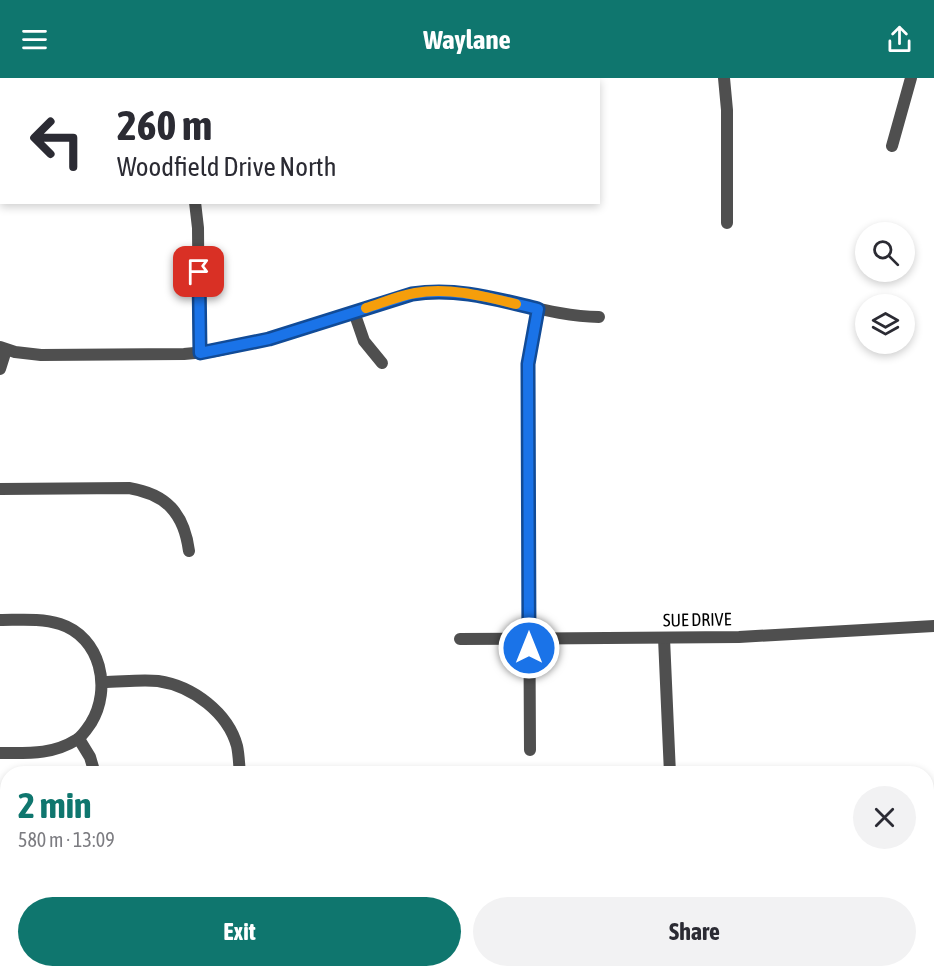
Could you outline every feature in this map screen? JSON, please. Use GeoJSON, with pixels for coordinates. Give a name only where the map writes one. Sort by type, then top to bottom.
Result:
{"type":"FeatureCollection","features":[{"type":"Feature","properties":{"kind":"street"},"geometry":{"type":"LineString","coordinates":[[724,78],[727,110],[727,224]]}},
{"type":"Feature","properties":{"kind":"street"},"geometry":{"type":"LineString","coordinates":[[892,146],[911,78]]}},
{"type":"Feature","properties":{"kind":"street"},"geometry":{"type":"LineString","coordinates":[[195,204],[198,228],[200,353]]}},
{"type":"Feature","properties":{"kind":"street"},"geometry":{"type":"LineString","coordinates":[[0,369],[3,349],[41,355],[200,353],[269,339],[412,294],[437,291],[463,292],[538,309],[599,317]]}},
{"type":"Feature","properties":{"kind":"street"},"geometry":{"type":"LineString","coordinates":[[530,750],[528,364],[538,309]]}},
{"type":"Feature","properties":{"kind":"street"},"geometry":{"type":"LineString","coordinates":[[354,312],[364,340],[382,363]]}},
{"type":"Feature","properties":{"kind":"street"},"geometry":{"type":"LineString","coordinates":[[0,489],[129,488],[147,491],[167,501],[179,518],[187,536],[189,551]]}},
{"type":"Feature","properties":{"kind":"street"},"geometry":{"type":"LineString","coordinates":[[0,620],[50,621],[75,631],[93,652],[103,682],[96,715],[79,739],[50,751],[0,753]]}},
{"type":"Feature","properties":{"kind":"street","name":"SUE DRIVE"},"geometry":{"type":"LineString","coordinates":[[460,639],[739,637],[934,626]]}},
{"type":"Feature","properties":{"kind":"street"},"geometry":{"type":"LineString","coordinates":[[664,638],[670,766]]}},
{"type":"Feature","properties":{"kind":"street"},"geometry":{"type":"LineString","coordinates":[[103,682],[158,681],[192,694],[214,708],[227,723],[237,747],[239,766]]}},
{"type":"Feature","properties":{"kind":"street"},"geometry":{"type":"LineString","coordinates":[[79,739],[93,766]]}},
{"type":"Feature","properties":{"kind":"slow traffic"},"geometry":{"type":"LineString","coordinates":[[366,308],[412,294],[437,291],[463,292],[516,304]]}},
{"type":"Feature","properties":{"kind":"route"},"geometry":{"type":"LineString","coordinates":[[199,272],[200,353],[269,339],[427,291],[463,292],[538,309],[528,364],[529,648]]}}]}
